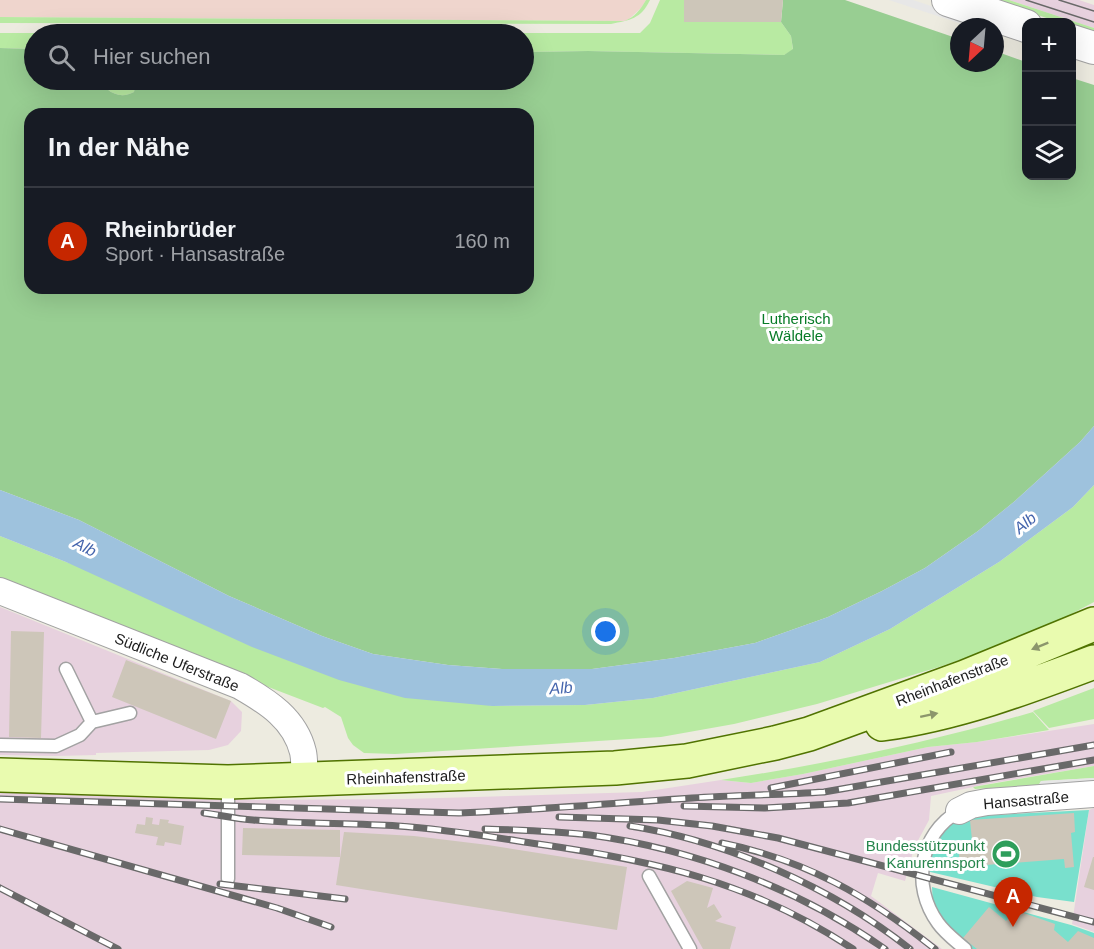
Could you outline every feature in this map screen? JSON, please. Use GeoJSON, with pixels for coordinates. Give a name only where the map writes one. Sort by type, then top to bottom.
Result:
{"type":"FeatureCollection","features":[{"type":"Feature","properties":{"kind":"main road","name":"Rheinhafenstraße"},"geometry":{"type":"LineString","coordinates":[[0,775],[228,782],[304,781],[615,768],[687,761],[809,734],[965,677],[1094,624]]}},
{"type":"Feature","properties":{"kind":"main road","name":"Rheinhafenstraße"},"geometry":{"type":"LineString","coordinates":[[809,734],[892,723],[972,705],[1033,686],[1094,662]]}},
{"type":"Feature","properties":{"kind":"street"},"geometry":{"type":"LineString","coordinates":[[948,0],[1022,25]]}},
{"type":"Feature","properties":{"kind":"street"},"geometry":{"type":"LineString","coordinates":[[1076,42],[1094,48]]}},
{"type":"Feature","properties":{"kind":"street","name":"Südliche Uferstraße"},"geometry":{"type":"LineString","coordinates":[[0,591],[240,686],[259,696],[288,721],[297,735],[304,754],[304,781]]}},
{"type":"Feature","properties":{"kind":"street","name":"Hansastraße"},"geometry":{"type":"LineString","coordinates":[[959,811],[971,805],[987,802],[1094,794]]}},
{"type":"Feature","properties":{"kind":"lane"},"geometry":{"type":"LineString","coordinates":[[66,669],[92,722]]}},
{"type":"Feature","properties":{"kind":"lane"},"geometry":{"type":"LineString","coordinates":[[0,745],[56,746],[80,735],[92,722],[130,713]]}},
{"type":"Feature","properties":{"kind":"lane"},"geometry":{"type":"LineString","coordinates":[[228,782],[228,879]]}},
{"type":"Feature","properties":{"kind":"lane"},"geometry":{"type":"LineString","coordinates":[[959,811],[949,817],[933,834],[925,849],[922,875],[926,897],[938,924],[964,949]]}},
{"type":"Feature","properties":{"kind":"lane"},"geometry":{"type":"LineString","coordinates":[[649,876],[690,949]]}},
{"type":"Feature","properties":{"kind":"shaded area"},"geometry":{"type":"Polygon","coordinates":[[[0,0],[646,0],[642,7],[624,21],[0,17],[0,0]]]}},
{"type":"Feature","properties":{"kind":"shaded area"},"geometry":{"type":"Polygon","coordinates":[[[889,0],[913,0],[967,18],[950,18],[950,20],[889,0]]]}},
{"type":"Feature","properties":{"kind":"shaded area"},"geometry":{"type":"Polygon","coordinates":[[[1009,0],[1079,0],[1094,5],[1094,28],[1076,22],[1076,18],[1064,18],[1009,0]]]}},
{"type":"Feature","properties":{"kind":"shaded area"},"geometry":{"type":"Polygon","coordinates":[[[0,607],[231,701],[242,712],[241,731],[228,745],[209,750],[56,756],[0,755],[0,607]]]}},
{"type":"Feature","properties":{"kind":"shaded area"},"geometry":{"type":"Polygon","coordinates":[[[1094,724],[1094,766],[931,796],[929,820],[914,848],[905,881],[878,873],[871,896],[942,949],[0,949],[0,790],[252,800],[405,799],[642,792],[721,780],[751,783],[928,747],[1094,724]]]}},
{"type":"Feature","properties":{"kind":"shaded area"},"geometry":{"type":"Polygon","coordinates":[[[1094,778],[1094,785],[1036,789],[1041,781],[1094,778]]]}},
{"type":"Feature","properties":{"kind":"shaded area"},"geometry":{"type":"Polygon","coordinates":[[[1094,808],[1094,932],[1072,924],[1089,810],[1094,808]]]}},
{"type":"Feature","properties":{"kind":"shaded area","name":"Bundesstützpunkt Kanurennsport"},"geometry":{"type":"Polygon","coordinates":[[[1089,810],[1074,902],[1037,897],[926,871],[932,848],[955,817],[1089,810]]]}},
{"type":"Feature","properties":{"kind":"shaded area"},"geometry":{"type":"Polygon","coordinates":[[[932,887],[1094,933],[1094,949],[970,949],[944,925],[933,907],[932,887]]]}},
{"type":"Feature","properties":{"kind":"green space"},"geometry":{"type":"Polygon","coordinates":[[[646,0],[650,0],[639,15],[624,21],[637,13],[646,0]]]}},
{"type":"Feature","properties":{"kind":"green space"},"geometry":{"type":"Polygon","coordinates":[[[660,0],[684,0],[684,22],[781,22],[791,36],[793,50],[784,55],[534,52],[534,33],[640,33],[650,23],[660,0]]]}},
{"type":"Feature","properties":{"kind":"green space","name":"Lutherisch Wäldele"},"geometry":{"type":"Polygon","coordinates":[[[783,0],[845,0],[950,36],[950,72],[1004,72],[1004,54],[1022,61],[1022,180],[1076,180],[1076,79],[1094,85],[1094,426],[1080,442],[1015,501],[978,531],[925,568],[828,617],[755,643],[674,658],[592,669],[502,669],[448,665],[373,654],[322,636],[229,596],[79,520],[0,490],[0,48],[24,49],[24,90],[108,90],[124,95],[131,94],[134,90],[534,90],[534,52],[784,55],[793,49],[791,36],[781,22],[783,0]]]}},
{"type":"Feature","properties":{"kind":"green space"},"geometry":{"type":"Polygon","coordinates":[[[991,0],[1009,0],[1064,18],[1047,18],[991,0]]]}},
{"type":"Feature","properties":{"kind":"green space"},"geometry":{"type":"Polygon","coordinates":[[[0,17],[624,21],[611,24],[0,23],[0,17]]]}},
{"type":"Feature","properties":{"kind":"green space"},"geometry":{"type":"Polygon","coordinates":[[[1076,22],[1094,28],[1094,34],[1076,28],[1076,22]]]}},
{"type":"Feature","properties":{"kind":"green space"},"geometry":{"type":"Polygon","coordinates":[[[0,33],[24,33],[24,49],[0,48],[0,33]]]}},
{"type":"Feature","properties":{"kind":"green space"},"geometry":{"type":"Polygon","coordinates":[[[108,90],[134,90],[131,94],[124,95],[108,90]]]}},
{"type":"Feature","properties":{"kind":"green space"},"geometry":{"type":"Polygon","coordinates":[[[1094,485],[1094,602],[1030,636],[939,667],[817,704],[734,724],[661,737],[395,754],[364,753],[348,738],[341,717],[325,707],[164,647],[0,579],[0,536],[66,562],[492,706],[585,705],[653,698],[820,662],[890,629],[999,562],[1073,507],[1094,485]]]}},
{"type":"Feature","properties":{"kind":"green space"},"geometry":{"type":"Polygon","coordinates":[[[1094,688],[1094,719],[1049,728],[1033,711],[1094,688]]]}},
{"type":"Feature","properties":{"kind":"green space"},"geometry":{"type":"Polygon","coordinates":[[[1033,712],[1049,730],[977,742],[928,747],[751,783],[721,780],[878,751],[1033,712]]]}},
{"type":"Feature","properties":{"kind":"green space"},"geometry":{"type":"Polygon","coordinates":[[[1094,766],[1094,778],[1041,781],[1039,785],[975,789],[973,787],[1094,766]]]}},
{"type":"Feature","properties":{"kind":"water","name":"Alb"},"geometry":{"type":"Polygon","coordinates":[[[1094,426],[1094,485],[1073,507],[999,562],[890,629],[820,662],[653,698],[585,705],[492,706],[405,698],[339,680],[252,647],[66,562],[0,536],[0,490],[79,520],[229,596],[322,636],[373,654],[448,665],[502,669],[592,669],[674,658],[755,643],[828,617],[882,591],[925,568],[978,531],[1015,501],[1080,442],[1094,426]]]}},
{"type":"Feature","properties":{"kind":"building"},"geometry":{"type":"Polygon","coordinates":[[[684,0],[783,0],[781,22],[684,22],[684,0]]]}},
{"type":"Feature","properties":{"kind":"building"},"geometry":{"type":"Polygon","coordinates":[[[11,631],[44,632],[41,738],[9,737],[11,631]]]}},
{"type":"Feature","properties":{"kind":"building"},"geometry":{"type":"Polygon","coordinates":[[[126,660],[231,701],[216,739],[112,697],[126,660]]]}},
{"type":"Feature","properties":{"kind":"building"},"geometry":{"type":"Polygon","coordinates":[[[1074,813],[1075,832],[1071,833],[1074,867],[1065,868],[1064,859],[960,867],[958,841],[972,840],[970,820],[1074,813]]]}},
{"type":"Feature","properties":{"kind":"building"},"geometry":{"type":"Polygon","coordinates":[[[146,817],[153,818],[152,824],[159,825],[160,819],[184,826],[181,845],[165,842],[164,846],[156,845],[158,837],[135,833],[137,824],[145,825],[146,817]]]}},
{"type":"Feature","properties":{"kind":"building"},"geometry":{"type":"Polygon","coordinates":[[[243,828],[340,830],[340,857],[242,855],[243,828]]]}},
{"type":"Feature","properties":{"kind":"building"},"geometry":{"type":"Polygon","coordinates":[[[344,832],[414,836],[488,845],[627,867],[617,930],[336,885],[344,832]]]}},
{"type":"Feature","properties":{"kind":"building"},"geometry":{"type":"Polygon","coordinates":[[[1094,857],[1094,890],[1084,887],[1094,857]]]}},
{"type":"Feature","properties":{"kind":"building"},"geometry":{"type":"Polygon","coordinates":[[[687,881],[713,888],[707,908],[714,904],[722,917],[715,921],[736,927],[730,949],[703,949],[671,891],[687,881]]]}},
{"type":"Feature","properties":{"kind":"building"},"geometry":{"type":"Polygon","coordinates":[[[989,907],[1006,921],[1015,910],[1055,924],[1054,930],[1068,942],[1078,931],[1094,938],[1094,949],[977,949],[963,938],[989,907]]]}},
{"type":"Feature","properties":{"kind":"tram line"},"geometry":{"type":"LineString","coordinates":[[1026,0],[1094,22]]}},
{"type":"Feature","properties":{"kind":"tram line"},"geometry":{"type":"LineString","coordinates":[[1059,0],[1094,11]]}},
{"type":"Feature","properties":{"kind":"railway"},"geometry":{"type":"LineString","coordinates":[[0,799],[488,812],[708,797],[824,792],[1094,745]]}},
{"type":"Feature","properties":{"kind":"railway"},"geometry":{"type":"LineString","coordinates":[[771,788],[951,752]]}},
{"type":"Feature","properties":{"kind":"railway"},"geometry":{"type":"LineString","coordinates":[[684,806],[765,808],[848,803],[1094,760]]}},
{"type":"Feature","properties":{"kind":"railway"},"geometry":{"type":"LineString","coordinates":[[204,813],[241,819],[433,829],[623,858],[663,867],[740,891],[778,907],[853,949]]}},
{"type":"Feature","properties":{"kind":"railway"},"geometry":{"type":"LineString","coordinates":[[559,817],[658,820],[712,826],[778,838],[1094,922]]}},
{"type":"Feature","properties":{"kind":"railway"},"geometry":{"type":"LineString","coordinates":[[630,826],[704,843],[778,870],[847,906],[910,949]]}},
{"type":"Feature","properties":{"kind":"railway"},"geometry":{"type":"LineString","coordinates":[[0,829],[277,908],[331,927]]}},
{"type":"Feature","properties":{"kind":"railway"},"geometry":{"type":"LineString","coordinates":[[485,829],[590,835],[629,841],[706,861],[781,890],[852,927],[885,949]]}},
{"type":"Feature","properties":{"kind":"railway"},"geometry":{"type":"LineString","coordinates":[[722,843],[781,859],[835,882],[885,912],[935,949]]}},
{"type":"Feature","properties":{"kind":"railway"},"geometry":{"type":"LineString","coordinates":[[220,884],[345,899]]}},
{"type":"Feature","properties":{"kind":"railway"},"geometry":{"type":"LineString","coordinates":[[0,888],[118,949]]}},
{"type":"Feature","properties":{"kind":"place","name":"Bundesstützpunkt Kanurennsport"},"geometry":{"type":"Point","coordinates":[1006,854]}},
{"type":"Feature","properties":{"kind":"place","name":"Rheinbrüder"},"geometry":{"type":"Point","coordinates":[1013,927]}}]}
